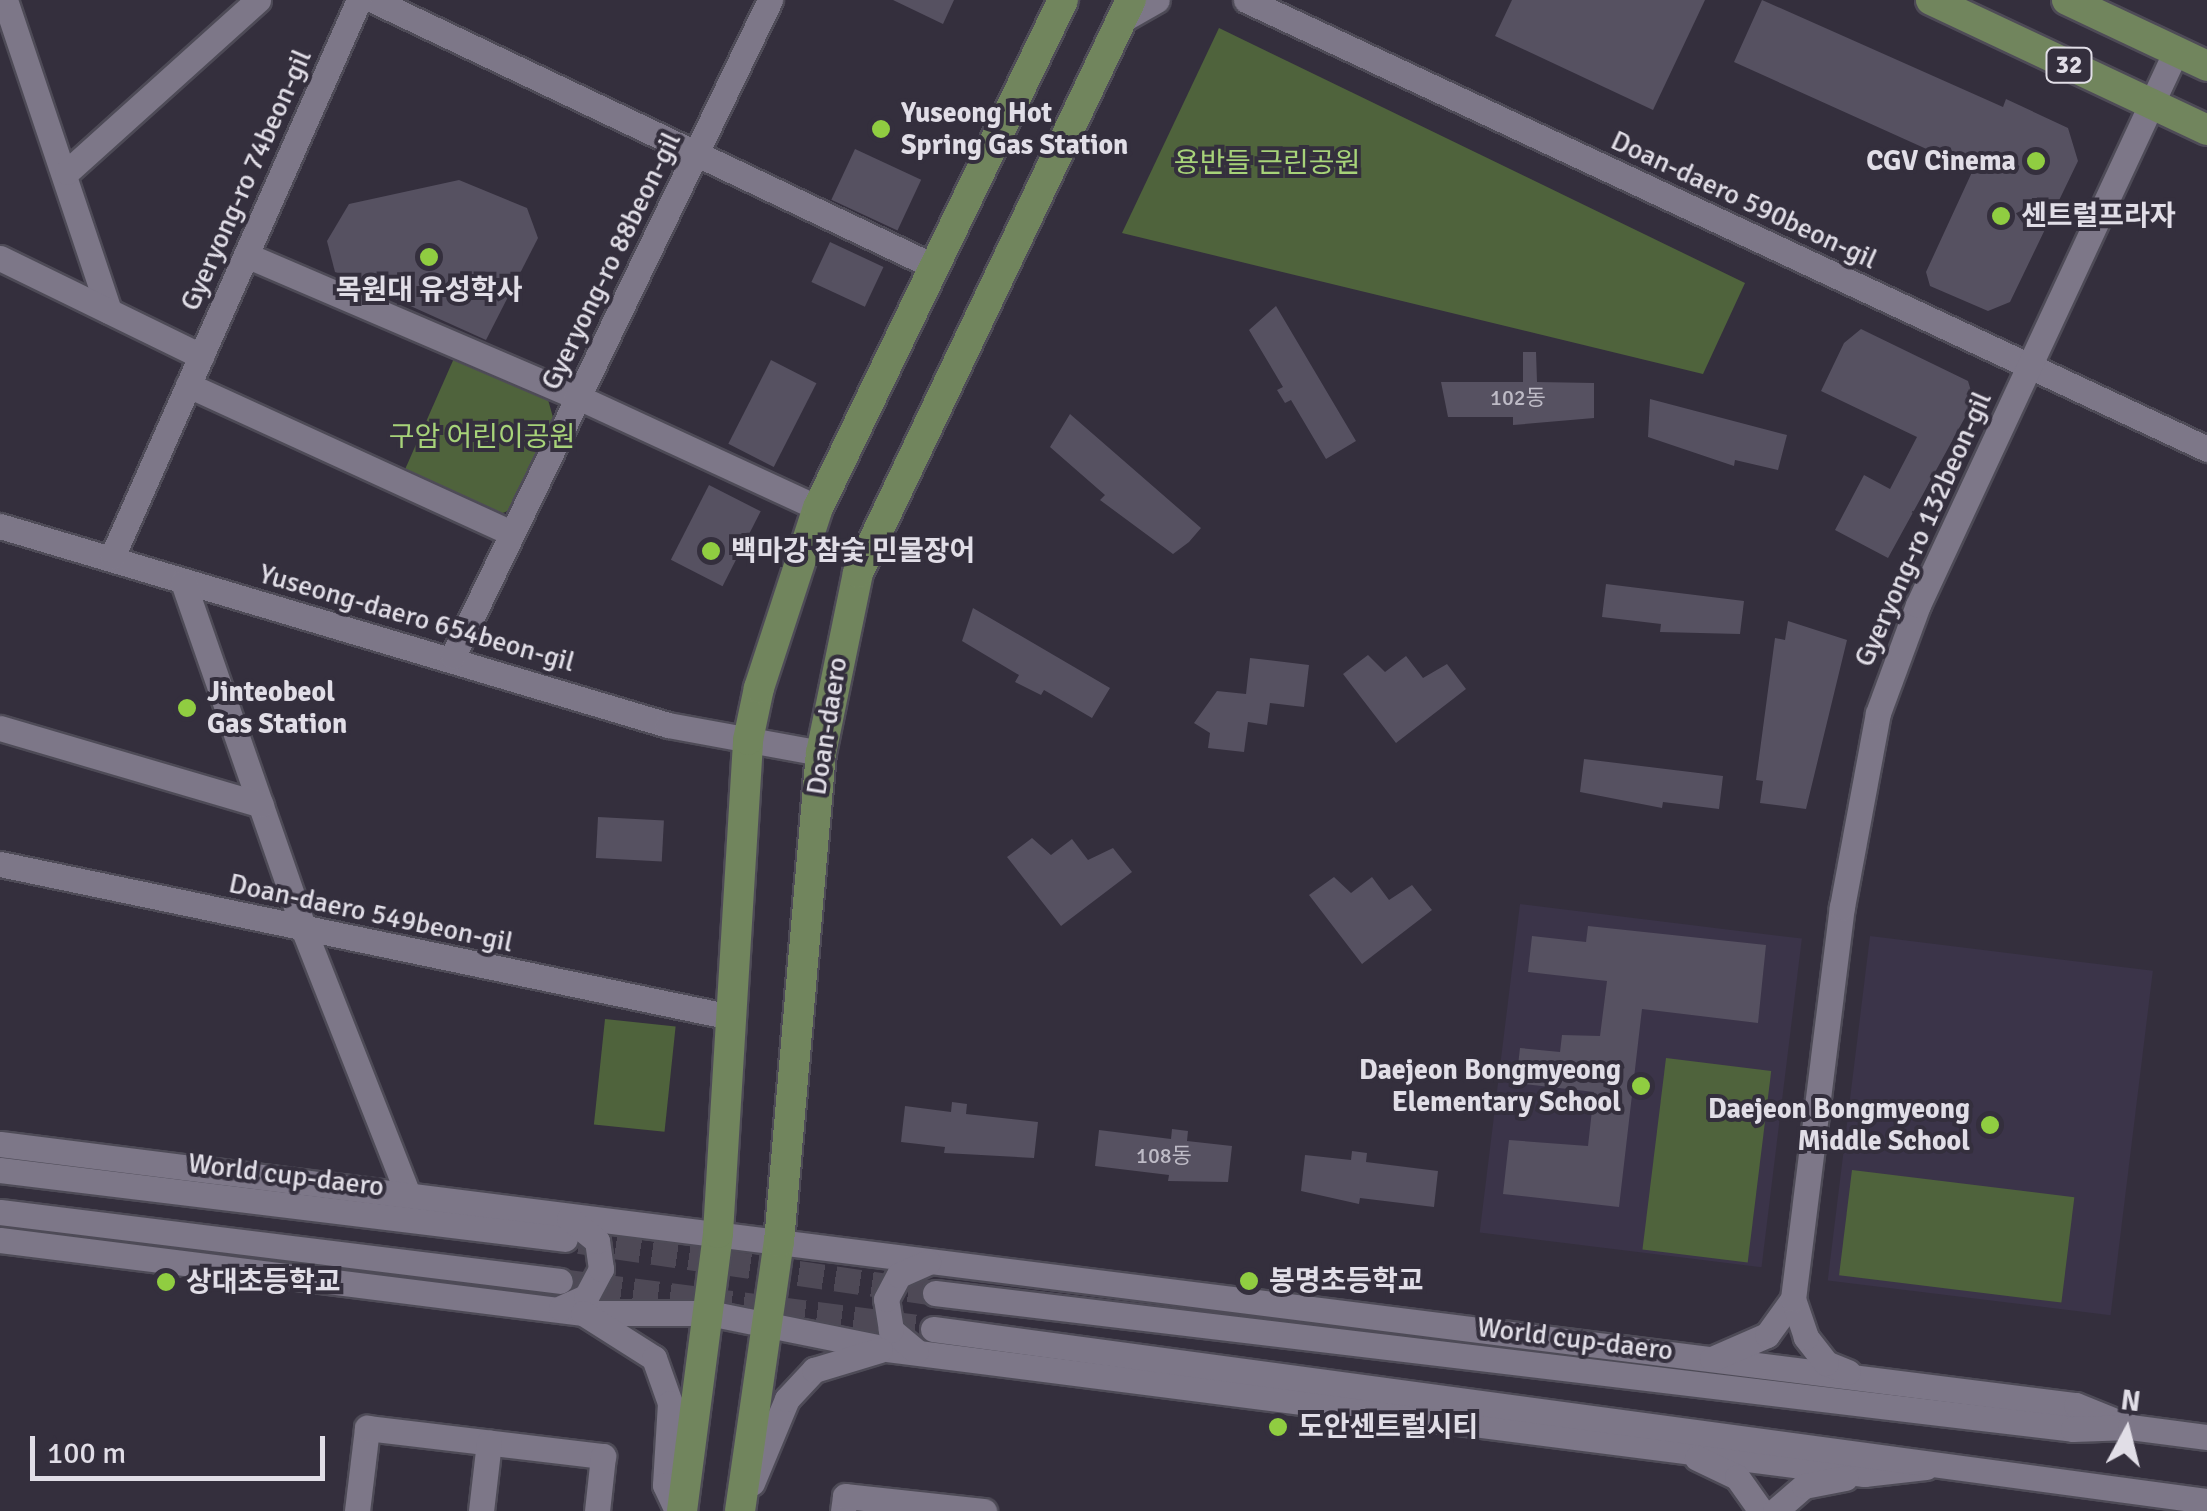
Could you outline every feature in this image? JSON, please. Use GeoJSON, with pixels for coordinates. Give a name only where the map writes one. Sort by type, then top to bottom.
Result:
{"type":"FeatureCollection","features":[{"type":"Feature","properties":{"kind":"main road"},"geometry":{"type":"LineString","coordinates":[[680,1511],[718,1233],[748,740],[776,626],[818,508],[1062,0]]}},
{"type":"Feature","properties":{"kind":"main road","name":"32"},"geometry":{"type":"LineString","coordinates":[[1931,0],[2207,130]]}},
{"type":"Feature","properties":{"kind":"main road","name":"32"},"geometry":{"type":"LineString","coordinates":[[2068,0],[2207,66]]}},
{"type":"Feature","properties":{"kind":"main road","name":"Doan-daero"},"geometry":{"type":"LineString","coordinates":[[740,1511],[779,1242],[821,753],[858,572],[1126,10]]}},
{"type":"Feature","properties":{"kind":"street"},"geometry":{"type":"LineString","coordinates":[[6,0],[67,172],[109,311]]}},
{"type":"Feature","properties":{"kind":"street"},"geometry":{"type":"LineString","coordinates":[[67,172],[258,0]]}},
{"type":"Feature","properties":{"kind":"street","name":"Gyeryong-ro 74beon-gil"},"geometry":{"type":"LineString","coordinates":[[112,558],[359,0]]}},
{"type":"Feature","properties":{"kind":"street"},"geometry":{"type":"LineString","coordinates":[[373,0],[934,266]]}},
{"type":"Feature","properties":{"kind":"street","name":"Gyeryong-ro 88beon-gil"},"geometry":{"type":"LineString","coordinates":[[452,656],[770,0]]}},
{"type":"Feature","properties":{"kind":"street"},"geometry":{"type":"LineString","coordinates":[[1126,10],[1157,0]]}},
{"type":"Feature","properties":{"kind":"street","name":"Doan-daero 590beon-gil"},"geometry":{"type":"LineString","coordinates":[[1244,2],[2207,449]]}},
{"type":"Feature","properties":{"kind":"street","name":"Gyeryong-ro 132beon-gil"},"geometry":{"type":"LineString","coordinates":[[1794,1299],[1842,907],[1878,713],[1918,605],[2176,51]]}},
{"type":"Feature","properties":{"kind":"street"},"geometry":{"type":"LineString","coordinates":[[246,255],[578,397],[818,508]]}},
{"type":"Feature","properties":{"kind":"street"},"geometry":{"type":"LineString","coordinates":[[0,258],[202,356]]}},
{"type":"Feature","properties":{"kind":"street"},"geometry":{"type":"LineString","coordinates":[[188,385],[512,534]]}},
{"type":"Feature","properties":{"kind":"street","name":"Yuseong-daero 654beon-gil"},"geometry":{"type":"LineString","coordinates":[[0,526],[183,582],[452,656],[668,725],[821,753]]}},
{"type":"Feature","properties":{"kind":"street"},"geometry":{"type":"LineString","coordinates":[[183,582],[305,932],[407,1192]]}},
{"type":"Feature","properties":{"kind":"street"},"geometry":{"type":"LineString","coordinates":[[0,728],[261,805]]}},
{"type":"Feature","properties":{"kind":"street","name":"Doan-daero 549beon-gil"},"geometry":{"type":"LineString","coordinates":[[0,864],[305,932],[731,1017]]}},
{"type":"Feature","properties":{"kind":"street"},"geometry":{"type":"LineString","coordinates":[[0,1144],[407,1192],[591,1233],[601,1269],[586,1296],[551,1309]]}},
{"type":"Feature","properties":{"kind":"street","name":"World cup-daero"},"geometry":{"type":"LineString","coordinates":[[0,1170],[564,1227]]}},
{"type":"Feature","properties":{"kind":"street"},"geometry":{"type":"LineString","coordinates":[[0,1212],[560,1281]]}},
{"type":"Feature","properties":{"kind":"street"},"geometry":{"type":"LineString","coordinates":[[564,1227],[718,1233],[1701,1362],[2076,1405],[2130,1427]]}},
{"type":"Feature","properties":{"kind":"street"},"geometry":{"type":"LineString","coordinates":[[0,1240],[583,1313],[709,1313],[768,1321],[887,1349]]}},
{"type":"Feature","properties":{"kind":"street"},"geometry":{"type":"LineString","coordinates":[[938,1261],[899,1275],[886,1299],[891,1330],[901,1343],[932,1342],[1880,1454],[1926,1467],[2207,1501]]}},
{"type":"Feature","properties":{"kind":"street","name":"World cup-daero"},"geometry":{"type":"LineString","coordinates":[[935,1293],[2073,1429],[2130,1427],[2207,1437]]}},
{"type":"Feature","properties":{"kind":"street"},"geometry":{"type":"LineString","coordinates":[[1701,1362],[1739,1352],[1767,1335],[1794,1299]]}},
{"type":"Feature","properties":{"kind":"street"},"geometry":{"type":"LineString","coordinates":[[1794,1299],[1806,1337],[1826,1363],[1864,1380]]}},
{"type":"Feature","properties":{"kind":"street"},"geometry":{"type":"LineString","coordinates":[[583,1313],[654,1358],[670,1402],[666,1485],[680,1511]]}},
{"type":"Feature","properties":{"kind":"street"},"geometry":{"type":"LineString","coordinates":[[740,1511],[787,1399],[814,1370],[887,1349],[932,1342],[1864,1474]]}},
{"type":"Feature","properties":{"kind":"street"},"geometry":{"type":"LineString","coordinates":[[357,1511],[367,1428],[603,1456],[597,1511]]}},
{"type":"Feature","properties":{"kind":"street"},"geometry":{"type":"LineString","coordinates":[[481,1511],[489,1442]]}},
{"type":"Feature","properties":{"kind":"street"},"geometry":{"type":"LineString","coordinates":[[1675,1446],[1737,1477],[1761,1511]]}},
{"type":"Feature","properties":{"kind":"street"},"geometry":{"type":"LineString","coordinates":[[1775,1511],[1804,1486],[1926,1467]]}},
{"type":"Feature","properties":{"kind":"street"},"geometry":{"type":"LineString","coordinates":[[844,1504],[984,1511]]}},
{"type":"Feature","properties":{"kind":"shaded area","name":"Daejeon Bongmyeong Elementary School"},"geometry":{"type":"Polygon","coordinates":[[[1520,904],[1802,939],[1762,1267],[1480,1233],[1520,904]]]}},
{"type":"Feature","properties":{"kind":"shaded area","name":"Daejeon Bongmyeong Middle School"},"geometry":{"type":"Polygon","coordinates":[[[1870,936],[2153,971],[2111,1315],[1828,1280],[1870,936]]]}},
{"type":"Feature","properties":{"kind":"green space","name":"용반들 근린공원"},"geometry":{"type":"Polygon","coordinates":[[[1219,28],[1745,283],[1703,374],[1122,233],[1219,28]]]}},
{"type":"Feature","properties":{"kind":"green space","name":"구암 어린이공원"},"geometry":{"type":"Polygon","coordinates":[[[455,356],[547,396],[554,421],[510,510],[498,515],[403,474],[455,356]]]}},
{"type":"Feature","properties":{"kind":"green space"},"geometry":{"type":"Polygon","coordinates":[[[605,1019],[676,1026],[665,1132],[594,1124],[605,1019]]]}},
{"type":"Feature","properties":{"kind":"green space"},"geometry":{"type":"Polygon","coordinates":[[[1666,1058],[1771,1071],[1748,1262],[1642,1250],[1666,1058]]]}},
{"type":"Feature","properties":{"kind":"green space"},"geometry":{"type":"Polygon","coordinates":[[[1852,1170],[2074,1197],[2061,1303],[1839,1275],[1852,1170]]]}},
{"type":"Feature","properties":{"kind":"building"},"geometry":{"type":"Polygon","coordinates":[[[893,0],[954,0],[943,24],[893,0]]]}},
{"type":"Feature","properties":{"kind":"building"},"geometry":{"type":"Polygon","coordinates":[[[1512,0],[1705,0],[1653,110],[1495,36],[1512,0]]]}},
{"type":"Feature","properties":{"kind":"building"},"geometry":{"type":"Polygon","coordinates":[[[1762,0],[2003,107],[2006,99],[2068,128],[2078,161],[2010,302],[1988,311],[1930,286],[1926,272],[1973,170],[1734,62],[1762,0]]]}},
{"type":"Feature","properties":{"kind":"building"},"geometry":{"type":"Polygon","coordinates":[[[855,149],[921,180],[897,231],[831,200],[855,149]]]}},
{"type":"Feature","properties":{"kind":"building","name":"목원대 유성학사"},"geometry":{"type":"Polygon","coordinates":[[[459,180],[527,208],[538,238],[486,340],[335,272],[327,241],[349,204],[459,180]]]}},
{"type":"Feature","properties":{"kind":"building"},"geometry":{"type":"Polygon","coordinates":[[[830,242],[883,267],[865,307],[811,282],[830,242]]]}},
{"type":"Feature","properties":{"kind":"building"},"geometry":{"type":"Polygon","coordinates":[[[1276,306],[1356,441],[1326,459],[1291,400],[1285,403],[1277,390],[1283,387],[1249,330],[1276,306]]]}},
{"type":"Feature","properties":{"kind":"building"},"geometry":{"type":"Polygon","coordinates":[[[1861,329],[1968,381],[1974,401],[1888,558],[1835,530],[1864,475],[1890,489],[1917,437],[1821,391],[1844,343],[1861,329]]]}},
{"type":"Feature","properties":{"kind":"building"},"geometry":{"type":"Polygon","coordinates":[[[1523,352],[1536,352],[1537,382],[1594,383],[1594,418],[1513,425],[1513,417],[1448,417],[1441,382],[1523,382],[1523,352]]]}},
{"type":"Feature","properties":{"kind":"building"},"geometry":{"type":"Polygon","coordinates":[[[771,360],[816,383],[774,467],[728,444],[771,360]]]}},
{"type":"Feature","properties":{"kind":"building"},"geometry":{"type":"Polygon","coordinates":[[[1650,399],[1787,435],[1778,470],[1735,460],[1734,466],[1648,437],[1650,399]]]}},
{"type":"Feature","properties":{"kind":"building"},"geometry":{"type":"Polygon","coordinates":[[[1070,414],[1201,528],[1189,542],[1173,554],[1100,500],[1105,495],[1050,447],[1070,414]]]}},
{"type":"Feature","properties":{"kind":"building"},"geometry":{"type":"Polygon","coordinates":[[[709,485],[761,511],[723,586],[671,560],[709,485]]]}},
{"type":"Feature","properties":{"kind":"building"},"geometry":{"type":"Polygon","coordinates":[[[1606,584],[1744,601],[1740,634],[1660,632],[1661,624],[1602,617],[1606,584]]]}},
{"type":"Feature","properties":{"kind":"building"},"geometry":{"type":"Polygon","coordinates":[[[973,608],[1110,688],[1092,718],[1044,690],[1041,695],[1015,682],[1019,675],[962,641],[973,608]]]}},
{"type":"Feature","properties":{"kind":"building"},"geometry":{"type":"Polygon","coordinates":[[[1788,621],[1847,640],[1806,809],[1760,803],[1763,781],[1756,780],[1775,638],[1785,640],[1788,621]]]}},
{"type":"Feature","properties":{"kind":"building"},"geometry":{"type":"Polygon","coordinates":[[[1368,655],[1385,672],[1406,656],[1423,678],[1447,664],[1466,689],[1396,743],[1343,674],[1368,655]]]}},
{"type":"Feature","properties":{"kind":"building"},"geometry":{"type":"Polygon","coordinates":[[[1250,658],[1309,665],[1304,707],[1270,703],[1267,725],[1248,722],[1244,752],[1208,748],[1210,733],[1194,723],[1217,691],[1246,694],[1250,658]]]}},
{"type":"Feature","properties":{"kind":"building"},"geometry":{"type":"Polygon","coordinates":[[[1584,759],[1723,776],[1719,809],[1663,802],[1662,808],[1580,792],[1584,759]]]}},
{"type":"Feature","properties":{"kind":"building"},"geometry":{"type":"Polygon","coordinates":[[[598,817],[664,820],[662,861],[596,858],[598,817]]]}},
{"type":"Feature","properties":{"kind":"building"},"geometry":{"type":"Polygon","coordinates":[[[1032,838],[1051,855],[1072,839],[1088,860],[1113,848],[1132,872],[1061,926],[1007,857],[1032,838]]]}},
{"type":"Feature","properties":{"kind":"building"},"geometry":{"type":"Polygon","coordinates":[[[1334,877],[1351,893],[1372,877],[1389,900],[1412,885],[1432,910],[1362,964],[1309,895],[1334,877]]]}},
{"type":"Feature","properties":{"kind":"building"},"geometry":{"type":"Polygon","coordinates":[[[1588,926],[1766,945],[1758,1023],[1642,1009],[1619,1207],[1503,1194],[1509,1140],[1588,1146],[1594,1092],[1516,1083],[1520,1048],[1560,1052],[1562,1035],[1600,1036],[1607,981],[1528,972],[1532,936],[1586,942],[1588,926]]]}},
{"type":"Feature","properties":{"kind":"building"},"geometry":{"type":"Polygon","coordinates":[[[952,1102],[967,1104],[966,1114],[1038,1122],[1034,1158],[944,1153],[945,1147],[901,1142],[905,1106],[951,1112],[952,1102]]]}},
{"type":"Feature","properties":{"kind":"building"},"geometry":{"type":"Polygon","coordinates":[[[1172,1129],[1188,1131],[1187,1141],[1232,1146],[1228,1182],[1168,1181],[1169,1175],[1095,1166],[1099,1130],[1171,1139],[1172,1129]]]}},
{"type":"Feature","properties":{"kind":"building"},"geometry":{"type":"Polygon","coordinates":[[[1352,1151],[1367,1153],[1366,1162],[1438,1171],[1434,1207],[1360,1198],[1359,1204],[1301,1191],[1305,1155],[1351,1160],[1352,1151]]]}},
{"type":"Feature","properties":{"kind":"tunnel"},"geometry":{"type":"LineString","coordinates":[[579,1241],[935,1293]]}},
{"type":"Feature","properties":{"kind":"tunnel"},"geometry":{"type":"LineString","coordinates":[[560,1281],[933,1329]]}},
{"type":"Feature","properties":{"kind":"place","name":"Yuseong Hot Spring Gas Station"},"geometry":{"type":"Point","coordinates":[881,129]}},
{"type":"Feature","properties":{"kind":"place","name":"CGV Cinema"},"geometry":{"type":"Point","coordinates":[2036,161]}},
{"type":"Feature","properties":{"kind":"place","name":"센트럴프라자"},"geometry":{"type":"Point","coordinates":[2001,216]}},
{"type":"Feature","properties":{"kind":"place","name":"목원대 유성학사"},"geometry":{"type":"Point","coordinates":[429,257]}},
{"type":"Feature","properties":{"kind":"place","name":"백마강 참숯 민물장어"},"geometry":{"type":"Point","coordinates":[711,551]}},
{"type":"Feature","properties":{"kind":"place","name":"Jinteobeol Gas Station"},"geometry":{"type":"Point","coordinates":[187,708]}},
{"type":"Feature","properties":{"kind":"place","name":"Daejeon Bongmyeong Elementary School"},"geometry":{"type":"Point","coordinates":[1641,1086]}},
{"type":"Feature","properties":{"kind":"place","name":"Daejeon Bongmyeong Middle School"},"geometry":{"type":"Point","coordinates":[1990,1125]}},
{"type":"Feature","properties":{"kind":"place","name":"봉명초등학교"},"geometry":{"type":"Point","coordinates":[1249,1281]}},
{"type":"Feature","properties":{"kind":"place","name":"상대초등학교"},"geometry":{"type":"Point","coordinates":[166,1282]}},
{"type":"Feature","properties":{"kind":"place","name":"도안센트럴시티"},"geometry":{"type":"Point","coordinates":[1278,1427]}}]}
